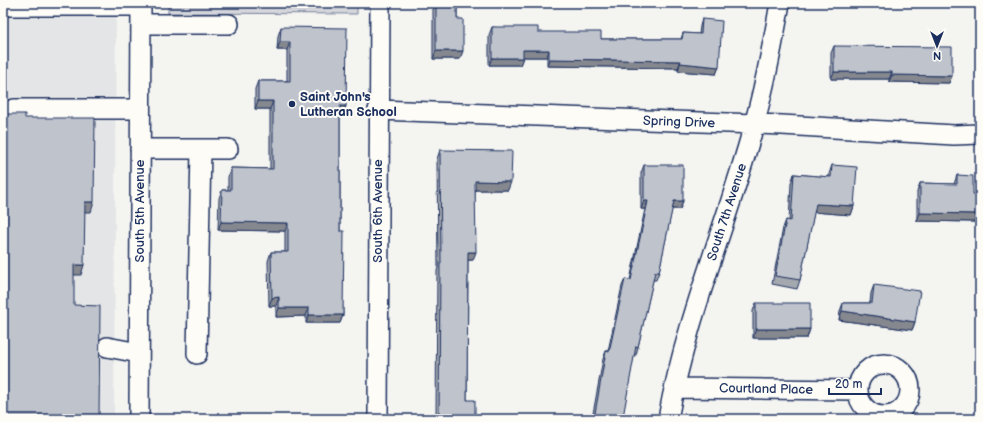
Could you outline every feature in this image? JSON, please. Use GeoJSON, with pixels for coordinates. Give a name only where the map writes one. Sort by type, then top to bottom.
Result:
{"type":"FeatureCollection","features":[{"type":"Feature","properties":{"kind":"street","name":"South 6th Avenue"},"geometry":{"type":"LineString","coordinates":[[378,419],[378,110],[380,3]]}},
{"type":"Feature","properties":{"kind":"street","name":"South 7th Avenue"},"geometry":{"type":"LineString","coordinates":[[668,419],[674,388],[698,301],[754,124],[772,48],[780,3]]}},
{"type":"Feature","properties":{"kind":"street"},"geometry":{"type":"LineString","coordinates":[[3,6],[141,11],[229,24]]}},
{"type":"Feature","properties":{"kind":"street","name":"South 5th Avenue"},"geometry":{"type":"LineString","coordinates":[[139,419],[141,11]]}},
{"type":"Feature","properties":{"kind":"street"},"geometry":{"type":"LineString","coordinates":[[3,113],[14,109],[140,109]]}},
{"type":"Feature","properties":{"kind":"street","name":"Spring Drive"},"geometry":{"type":"LineString","coordinates":[[378,110],[754,124],[954,135],[980,134]]}},
{"type":"Feature","properties":{"kind":"street"},"geometry":{"type":"LineString","coordinates":[[140,149],[228,149]]}},
{"type":"Feature","properties":{"kind":"street"},"geometry":{"type":"LineString","coordinates":[[197,354],[200,149]]}},
{"type":"Feature","properties":{"kind":"street"},"geometry":{"type":"LineString","coordinates":[[107,347],[139,353]]}},
{"type":"Feature","properties":{"kind":"street","name":"Courtland Place"},"geometry":{"type":"LineString","coordinates":[[674,388],[858,390]]}},
{"type":"Feature","properties":{"kind":"shaded area"},"geometry":{"type":"Polygon","coordinates":[[[3,3],[116,3],[114,419],[3,419],[3,3]]]}},
{"type":"Feature","properties":{"kind":"shaded area"},"geometry":{"type":"Polygon","coordinates":[[[168,3],[357,3],[357,14],[168,13],[168,3]]]}},
{"type":"Feature","properties":{"kind":"building"},"geometry":{"type":"Polygon","coordinates":[[[436,3],[457,3],[457,19],[463,19],[463,51],[436,51],[436,3]]]}},
{"type":"Feature","properties":{"kind":"building"},"geometry":{"type":"Polygon","coordinates":[[[702,19],[722,21],[719,67],[680,63],[681,61],[549,59],[549,50],[523,50],[523,58],[492,58],[492,27],[538,27],[538,32],[601,32],[601,39],[682,39],[683,33],[701,34],[702,19]]]}},
{"type":"Feature","properties":{"kind":"building"},"geometry":{"type":"Polygon","coordinates":[[[281,27],[347,28],[346,106],[340,106],[340,231],[344,231],[343,315],[309,315],[309,308],[279,308],[279,297],[272,298],[271,252],[288,252],[288,223],[221,222],[222,190],[231,190],[231,168],[273,169],[273,101],[258,101],[258,81],[290,81],[290,42],[280,42],[281,27]]]}},
{"type":"Feature","properties":{"kind":"building"},"geometry":{"type":"Polygon","coordinates":[[[834,46],[952,47],[952,76],[892,75],[892,72],[834,72],[834,46]]]}},
{"type":"Feature","properties":{"kind":"building"},"geometry":{"type":"Polygon","coordinates":[[[3,114],[25,114],[25,118],[95,118],[94,202],[85,202],[84,265],[74,265],[74,305],[100,306],[99,419],[3,419],[3,114]]]}},
{"type":"Feature","properties":{"kind":"building"},"geometry":{"type":"Polygon","coordinates":[[[440,150],[512,151],[511,182],[475,181],[476,252],[468,252],[467,400],[475,400],[475,419],[439,419],[441,263],[440,150]]]}},
{"type":"Feature","properties":{"kind":"building"},"geometry":{"type":"Polygon","coordinates":[[[644,165],[683,165],[683,201],[674,201],[659,272],[655,272],[638,347],[636,346],[623,417],[616,416],[616,419],[594,419],[606,351],[609,352],[625,279],[631,280],[648,201],[644,201],[644,165]]]}},
{"type":"Feature","properties":{"kind":"building"},"geometry":{"type":"Polygon","coordinates":[[[832,165],[857,167],[854,206],[816,204],[800,280],[775,276],[786,220],[791,221],[794,174],[831,177],[832,165]]]}},
{"type":"Feature","properties":{"kind":"building"},"geometry":{"type":"Polygon","coordinates":[[[957,175],[973,176],[973,194],[979,194],[978,214],[920,213],[920,183],[957,184],[957,175]]]}},
{"type":"Feature","properties":{"kind":"building"},"geometry":{"type":"Polygon","coordinates":[[[874,285],[920,291],[915,322],[842,311],[843,303],[872,303],[874,285]]]}},
{"type":"Feature","properties":{"kind":"building"},"geometry":{"type":"Polygon","coordinates":[[[756,303],[810,303],[810,329],[756,329],[756,303]]]}},
{"type":"Feature","properties":{"kind":"place","name":"Saint John's Lutheran School"},"geometry":{"type":"Point","coordinates":[292,104]}}]}
